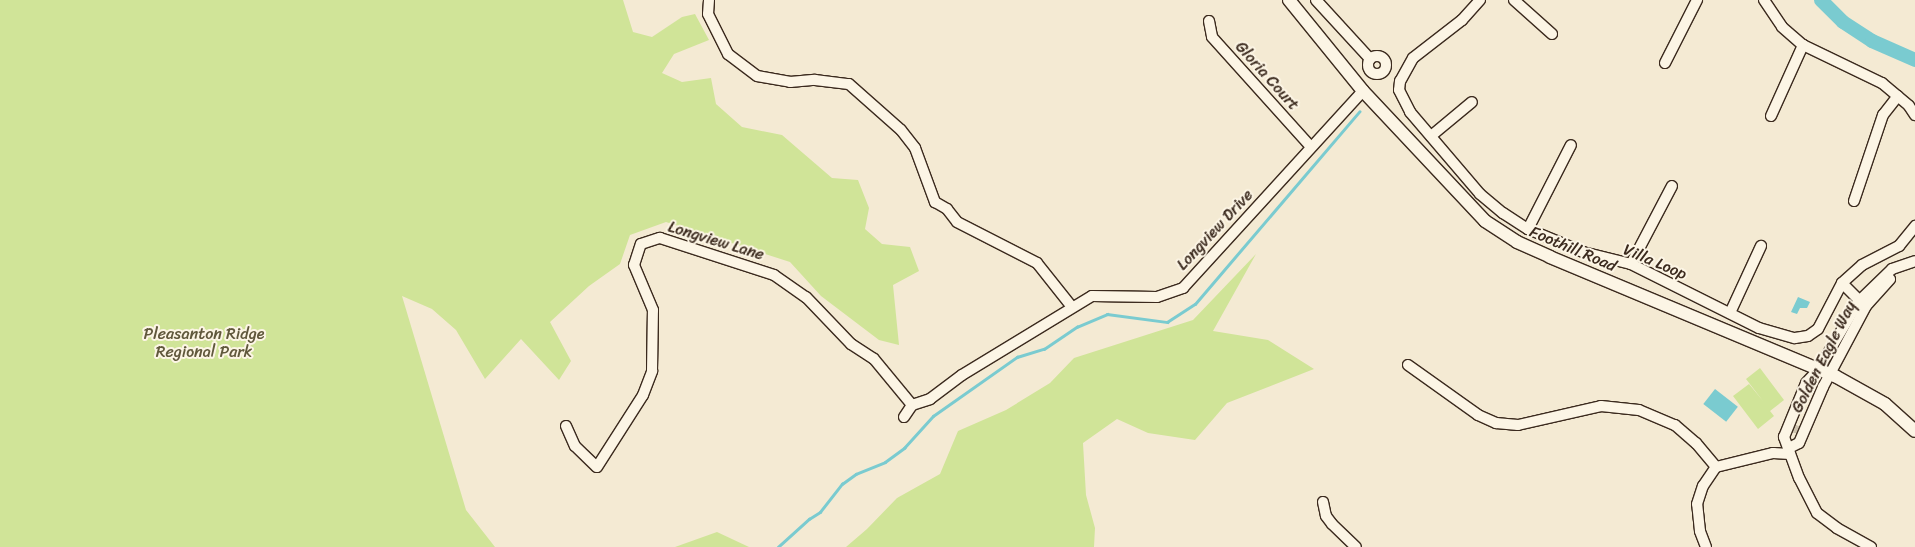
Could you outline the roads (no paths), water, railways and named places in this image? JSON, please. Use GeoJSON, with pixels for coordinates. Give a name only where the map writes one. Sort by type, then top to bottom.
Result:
{"type":"FeatureCollection","features":[{"type":"Feature","properties":{"kind":"main road","name":"Foothill Road"},"geometry":{"type":"LineString","coordinates":[[1290,0],[1363,91],[1485,221],[1517,242],[1824,372],[1885,404],[1915,431]]}},
{"type":"Feature","properties":{"kind":"street"},"geometry":{"type":"LineString","coordinates":[[709,0],[708,14],[728,54],[757,76],[790,82],[815,80],[849,84],[901,130],[915,148],[935,202],[947,209],[957,222],[1037,263],[1072,307]]}},
{"type":"Feature","properties":{"kind":"street"},"geometry":{"type":"LineString","coordinates":[[1316,0],[1370,59]]}},
{"type":"Feature","properties":{"kind":"street","name":"Villa Loop"},"geometry":{"type":"LineString","coordinates":[[1480,0],[1462,20],[1413,58],[1400,81],[1402,99],[1410,112],[1480,194],[1503,213],[1528,229],[1584,252],[1631,264],[1759,328],[1795,338],[1808,336],[1818,329],[1842,283],[1862,265],[1899,246],[1915,226]]}},
{"type":"Feature","properties":{"kind":"street"},"geometry":{"type":"LineString","coordinates":[[1514,0],[1552,34]]}},
{"type":"Feature","properties":{"kind":"street"},"geometry":{"type":"LineString","coordinates":[[1665,63],[1697,0]]}},
{"type":"Feature","properties":{"kind":"street"},"geometry":{"type":"LineString","coordinates":[[1764,0],[1782,27],[1803,45],[1882,83],[1898,96],[1915,115]]}},
{"type":"Feature","properties":{"kind":"street","name":"Gloria Court"},"geometry":{"type":"LineString","coordinates":[[1209,21],[1212,37],[1311,148]]}},
{"type":"Feature","properties":{"kind":"street"},"geometry":{"type":"LineString","coordinates":[[1771,116],[1803,45]]}},
{"type":"Feature","properties":{"kind":"street","name":"Longview Drive"},"geometry":{"type":"LineString","coordinates":[[904,417],[912,406],[930,399],[962,374],[1092,296],[1157,297],[1183,288],[1363,91]]}},
{"type":"Feature","properties":{"kind":"street"},"geometry":{"type":"LineString","coordinates":[[1854,201],[1883,115],[1898,96]]}},
{"type":"Feature","properties":{"kind":"street"},"geometry":{"type":"LineString","coordinates":[[1431,136],[1472,102]]}},
{"type":"Feature","properties":{"kind":"street"},"geometry":{"type":"LineString","coordinates":[[1528,229],[1571,145]]}},
{"type":"Feature","properties":{"kind":"street"},"geometry":{"type":"LineString","coordinates":[[1631,264],[1672,186]]}},
{"type":"Feature","properties":{"kind":"street","name":"Longview Lane"},"geometry":{"type":"LineString","coordinates":[[566,426],[574,446],[597,467],[642,395],[652,371],[653,310],[634,265],[641,244],[660,238],[774,275],[806,297],[852,344],[874,359],[912,406]]}},
{"type":"Feature","properties":{"kind":"street"},"geometry":{"type":"LineString","coordinates":[[1730,313],[1761,246]]}},
{"type":"Feature","properties":{"kind":"street","name":"Golden Eagle Way"},"geometry":{"type":"LineString","coordinates":[[1789,451],[1794,428],[1863,304],[1897,271],[1913,261]]}},
{"type":"Feature","properties":{"kind":"street"},"geometry":{"type":"LineString","coordinates":[[1842,283],[1863,304]]}},
{"type":"Feature","properties":{"kind":"street"},"geometry":{"type":"LineString","coordinates":[[1408,365],[1478,415],[1496,423],[1518,425],[1600,406],[1639,410],[1675,425],[1696,443],[1716,467]]}},
{"type":"Feature","properties":{"kind":"street","name":"Golden Eagle Way"},"geometry":{"type":"LineString","coordinates":[[1789,451],[1799,443],[1806,383],[1824,372]]}},
{"type":"Feature","properties":{"kind":"street","name":"Golden Eagle Way"},"geometry":{"type":"LineString","coordinates":[[1802,413],[1784,437],[1817,513],[1837,528],[1871,547]]}},
{"type":"Feature","properties":{"kind":"street"},"geometry":{"type":"LineString","coordinates":[[1706,547],[1700,531],[1697,504],[1703,486],[1716,467],[1789,451]]}},
{"type":"Feature","properties":{"kind":"street"},"geometry":{"type":"LineString","coordinates":[[1323,502],[1326,516],[1356,547]]}},
{"type":"Feature","properties":{"kind":"water"},"geometry":{"type":"Polygon","coordinates":[[[1798,297],[1810,302],[1807,308],[1800,308],[1797,314],[1791,312],[1798,297]]]}},
{"type":"Feature","properties":{"kind":"water"},"geometry":{"type":"Polygon","coordinates":[[[1715,389],[1738,407],[1726,422],[1703,404],[1715,389]]]}},
{"type":"Feature","properties":{"kind":"waterway"},"geometry":{"type":"LineString","coordinates":[[1821,0],[1843,22],[1872,41],[1915,60]]}},
{"type":"Feature","properties":{"kind":"waterway"},"geometry":{"type":"LineString","coordinates":[[778,547],[809,519],[820,512],[842,484],[856,474],[885,462],[904,448],[933,416],[1017,357],[1044,349],[1077,327],[1107,314],[1167,322],[1195,304],[1359,112]]}},
{"type":"Feature","properties":{"kind":"tunnel"},"geometry":{"type":"LineString","coordinates":[[1792,432],[1795,425]]}},
{"type":"Feature","properties":{"kind":"park label","name":"Pleasanton Ridge Regional Park"},"geometry":{"type":"Point","coordinates":[204,343]}}]}
